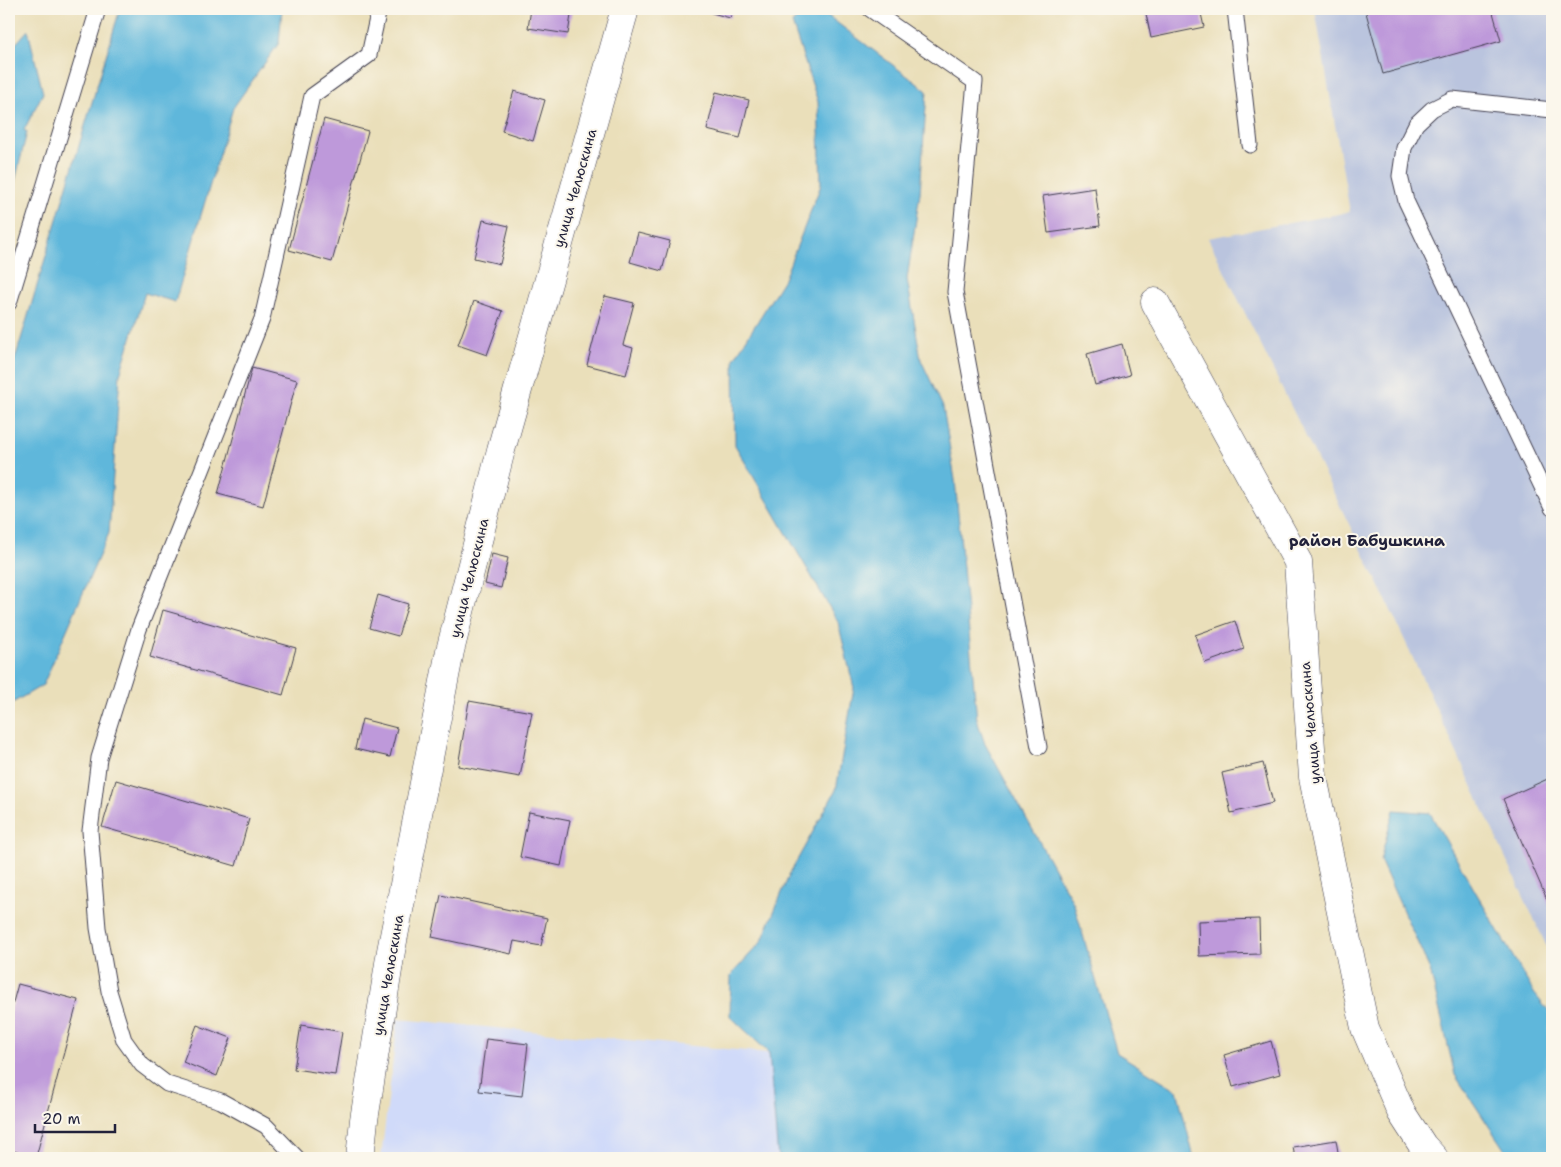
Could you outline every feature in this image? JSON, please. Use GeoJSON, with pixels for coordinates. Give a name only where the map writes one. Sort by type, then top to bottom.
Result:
{"type":"FeatureCollection","features":[{"type":"Feature","properties":{"kind":"street","name":"улица Челюскина"},"geometry":{"type":"LineString","coordinates":[[360,1158],[364,1120],[391,951],[450,651],[501,450],[625,9]]}},
{"type":"Feature","properties":{"kind":"street","name":"улица Челюскина"},"geometry":{"type":"LineString","coordinates":[[1155,302],[1298,562],[1313,777],[1364,1028],[1401,1112],[1423,1146],[1434,1158]]}},
{"type":"Feature","properties":{"kind":"lane"},"geometry":{"type":"LineString","coordinates":[[9,303],[98,9]]}},
{"type":"Feature","properties":{"kind":"lane"},"geometry":{"type":"LineString","coordinates":[[297,1158],[266,1126],[221,1101],[167,1084],[142,1065],[124,1040],[109,991],[98,928],[90,831],[99,758],[139,629],[262,319],[312,96],[369,55],[379,9]]}},
{"type":"Feature","properties":{"kind":"lane"},"geometry":{"type":"LineString","coordinates":[[870,9],[974,82],[955,292],[1039,747]]}},
{"type":"Feature","properties":{"kind":"lane"},"geometry":{"type":"LineString","coordinates":[[1235,9],[1250,144]]}},
{"type":"Feature","properties":{"kind":"lane"},"geometry":{"type":"LineString","coordinates":[[1552,110],[1452,99],[1432,109],[1416,124],[1404,148],[1400,176],[1406,201],[1552,508]]}},
{"type":"Feature","properties":{"kind":"shaded area"},"geometry":{"type":"Polygon","coordinates":[[[1315,9],[1552,9],[1552,958],[1380,587],[1208,238],[1350,212],[1315,9]]]}},
{"type":"Feature","properties":{"kind":"shaded area"},"geometry":{"type":"Polygon","coordinates":[[[398,1019],[769,1053],[778,1158],[381,1158],[398,1019]]]}},
{"type":"Feature","properties":{"kind":"water"},"geometry":{"type":"Polygon","coordinates":[[[120,9],[282,9],[279,43],[233,108],[175,302],[145,293],[120,374],[109,533],[43,685],[9,705],[9,379],[120,9]]]}},
{"type":"Feature","properties":{"kind":"water"},"geometry":{"type":"Polygon","coordinates":[[[810,9],[819,9],[927,91],[920,193],[907,279],[921,360],[943,407],[955,480],[977,720],[985,744],[1074,904],[1117,1053],[1177,1090],[1194,1158],[778,1158],[769,1053],[730,1016],[731,975],[762,941],[790,873],[836,790],[854,688],[838,622],[735,445],[734,359],[784,279],[821,185],[818,102],[792,23],[810,9]]]}},
{"type":"Feature","properties":{"kind":"water"},"geometry":{"type":"Polygon","coordinates":[[[28,30],[43,93],[24,130],[27,132],[9,206],[9,47],[12,48],[28,30]]]}},
{"type":"Feature","properties":{"kind":"water"},"geometry":{"type":"Polygon","coordinates":[[[1394,810],[1430,813],[1534,993],[1552,1016],[1552,1158],[1510,1158],[1455,1075],[1430,970],[1380,860],[1394,810]]]}},
{"type":"Feature","properties":{"kind":"building"},"geometry":{"type":"Polygon","coordinates":[[[531,9],[572,9],[568,34],[528,28],[531,9]]]}},
{"type":"Feature","properties":{"kind":"building"},"geometry":{"type":"Polygon","coordinates":[[[698,9],[733,9],[730,18],[698,9]]]}},
{"type":"Feature","properties":{"kind":"building"},"geometry":{"type":"Polygon","coordinates":[[[1145,9],[1200,9],[1204,27],[1151,38],[1145,9]]]}},
{"type":"Feature","properties":{"kind":"building"},"geometry":{"type":"Polygon","coordinates":[[[1365,9],[1492,9],[1501,41],[1383,74],[1365,9]]]}},
{"type":"Feature","properties":{"kind":"building"},"geometry":{"type":"Polygon","coordinates":[[[514,91],[545,100],[533,141],[502,131],[514,91]]]}},
{"type":"Feature","properties":{"kind":"building"},"geometry":{"type":"Polygon","coordinates":[[[716,92],[749,100],[740,138],[707,130],[716,92]]]}},
{"type":"Feature","properties":{"kind":"building"},"geometry":{"type":"Polygon","coordinates":[[[324,119],[368,131],[332,262],[289,250],[324,119]]]}},
{"type":"Feature","properties":{"kind":"building"},"geometry":{"type":"Polygon","coordinates":[[[1095,188],[1100,226],[1048,233],[1043,196],[1095,188]]]}},
{"type":"Feature","properties":{"kind":"building"},"geometry":{"type":"Polygon","coordinates":[[[483,220],[509,226],[500,264],[474,258],[483,220]]]}},
{"type":"Feature","properties":{"kind":"building"},"geometry":{"type":"Polygon","coordinates":[[[638,233],[670,241],[662,271],[630,262],[638,233]]]}},
{"type":"Feature","properties":{"kind":"building"},"geometry":{"type":"Polygon","coordinates":[[[605,296],[634,303],[623,345],[633,348],[626,375],[587,365],[605,296]]]}},
{"type":"Feature","properties":{"kind":"building"},"geometry":{"type":"Polygon","coordinates":[[[474,301],[503,311],[487,355],[458,345],[474,301]]]}},
{"type":"Feature","properties":{"kind":"building"},"geometry":{"type":"Polygon","coordinates":[[[1122,344],[1130,375],[1095,385],[1087,354],[1122,344]]]}},
{"type":"Feature","properties":{"kind":"building"},"geometry":{"type":"Polygon","coordinates":[[[252,368],[297,380],[263,506],[218,494],[252,368]]]}},
{"type":"Feature","properties":{"kind":"building"},"geometry":{"type":"Polygon","coordinates":[[[492,554],[508,558],[501,588],[485,584],[492,554]]]}},
{"type":"Feature","properties":{"kind":"building"},"geometry":{"type":"Polygon","coordinates":[[[378,595],[408,604],[398,636],[369,628],[378,595]]]}},
{"type":"Feature","properties":{"kind":"building"},"geometry":{"type":"Polygon","coordinates":[[[163,610],[296,648],[283,695],[150,657],[163,610]]]}},
{"type":"Feature","properties":{"kind":"building"},"geometry":{"type":"Polygon","coordinates":[[[1235,621],[1244,649],[1205,663],[1195,635],[1235,621]]]}},
{"type":"Feature","properties":{"kind":"building"},"geometry":{"type":"Polygon","coordinates":[[[469,701],[532,712],[520,777],[458,766],[469,701]]]}},
{"type":"Feature","properties":{"kind":"building"},"geometry":{"type":"Polygon","coordinates":[[[362,719],[397,728],[390,757],[355,749],[362,719]]]}},
{"type":"Feature","properties":{"kind":"building"},"geometry":{"type":"Polygon","coordinates":[[[1263,763],[1273,803],[1231,813],[1222,773],[1263,763]]]}},
{"type":"Feature","properties":{"kind":"building"},"geometry":{"type":"Polygon","coordinates":[[[1552,777],[1552,911],[1503,799],[1552,777]]]}},
{"type":"Feature","properties":{"kind":"building"},"geometry":{"type":"Polygon","coordinates":[[[116,780],[249,819],[236,866],[102,827],[116,780]]]}},
{"type":"Feature","properties":{"kind":"building"},"geometry":{"type":"Polygon","coordinates":[[[529,812],[570,820],[561,866],[520,857],[529,812]]]}},
{"type":"Feature","properties":{"kind":"building"},"geometry":{"type":"Polygon","coordinates":[[[441,895],[547,918],[541,946],[514,941],[511,954],[432,937],[441,895]]]}},
{"type":"Feature","properties":{"kind":"building"},"geometry":{"type":"Polygon","coordinates":[[[1259,919],[1260,954],[1199,956],[1198,921],[1259,919]]]}},
{"type":"Feature","properties":{"kind":"building"},"geometry":{"type":"Polygon","coordinates":[[[18,984],[78,1000],[36,1157],[9,1150],[9,1017],[18,984]]]}},
{"type":"Feature","properties":{"kind":"building"},"geometry":{"type":"Polygon","coordinates":[[[197,1025],[231,1038],[217,1076],[183,1062],[197,1025]]]}},
{"type":"Feature","properties":{"kind":"building"},"geometry":{"type":"Polygon","coordinates":[[[301,1025],[342,1032],[335,1075],[294,1069],[301,1025]]]}},
{"type":"Feature","properties":{"kind":"building"},"geometry":{"type":"Polygon","coordinates":[[[486,1039],[528,1044],[522,1096],[479,1091],[486,1039]]]}},
{"type":"Feature","properties":{"kind":"building"},"geometry":{"type":"Polygon","coordinates":[[[1271,1041],[1280,1074],[1233,1087],[1224,1055],[1271,1041]]]}},
{"type":"Feature","properties":{"kind":"building"},"geometry":{"type":"Polygon","coordinates":[[[1336,1140],[1339,1158],[1295,1158],[1293,1147],[1336,1140]]]}},
{"type":"Feature","properties":{"kind":"district","name":"район Бабушкина"},"geometry":{"type":"Point","coordinates":[1367,540]}}]}
